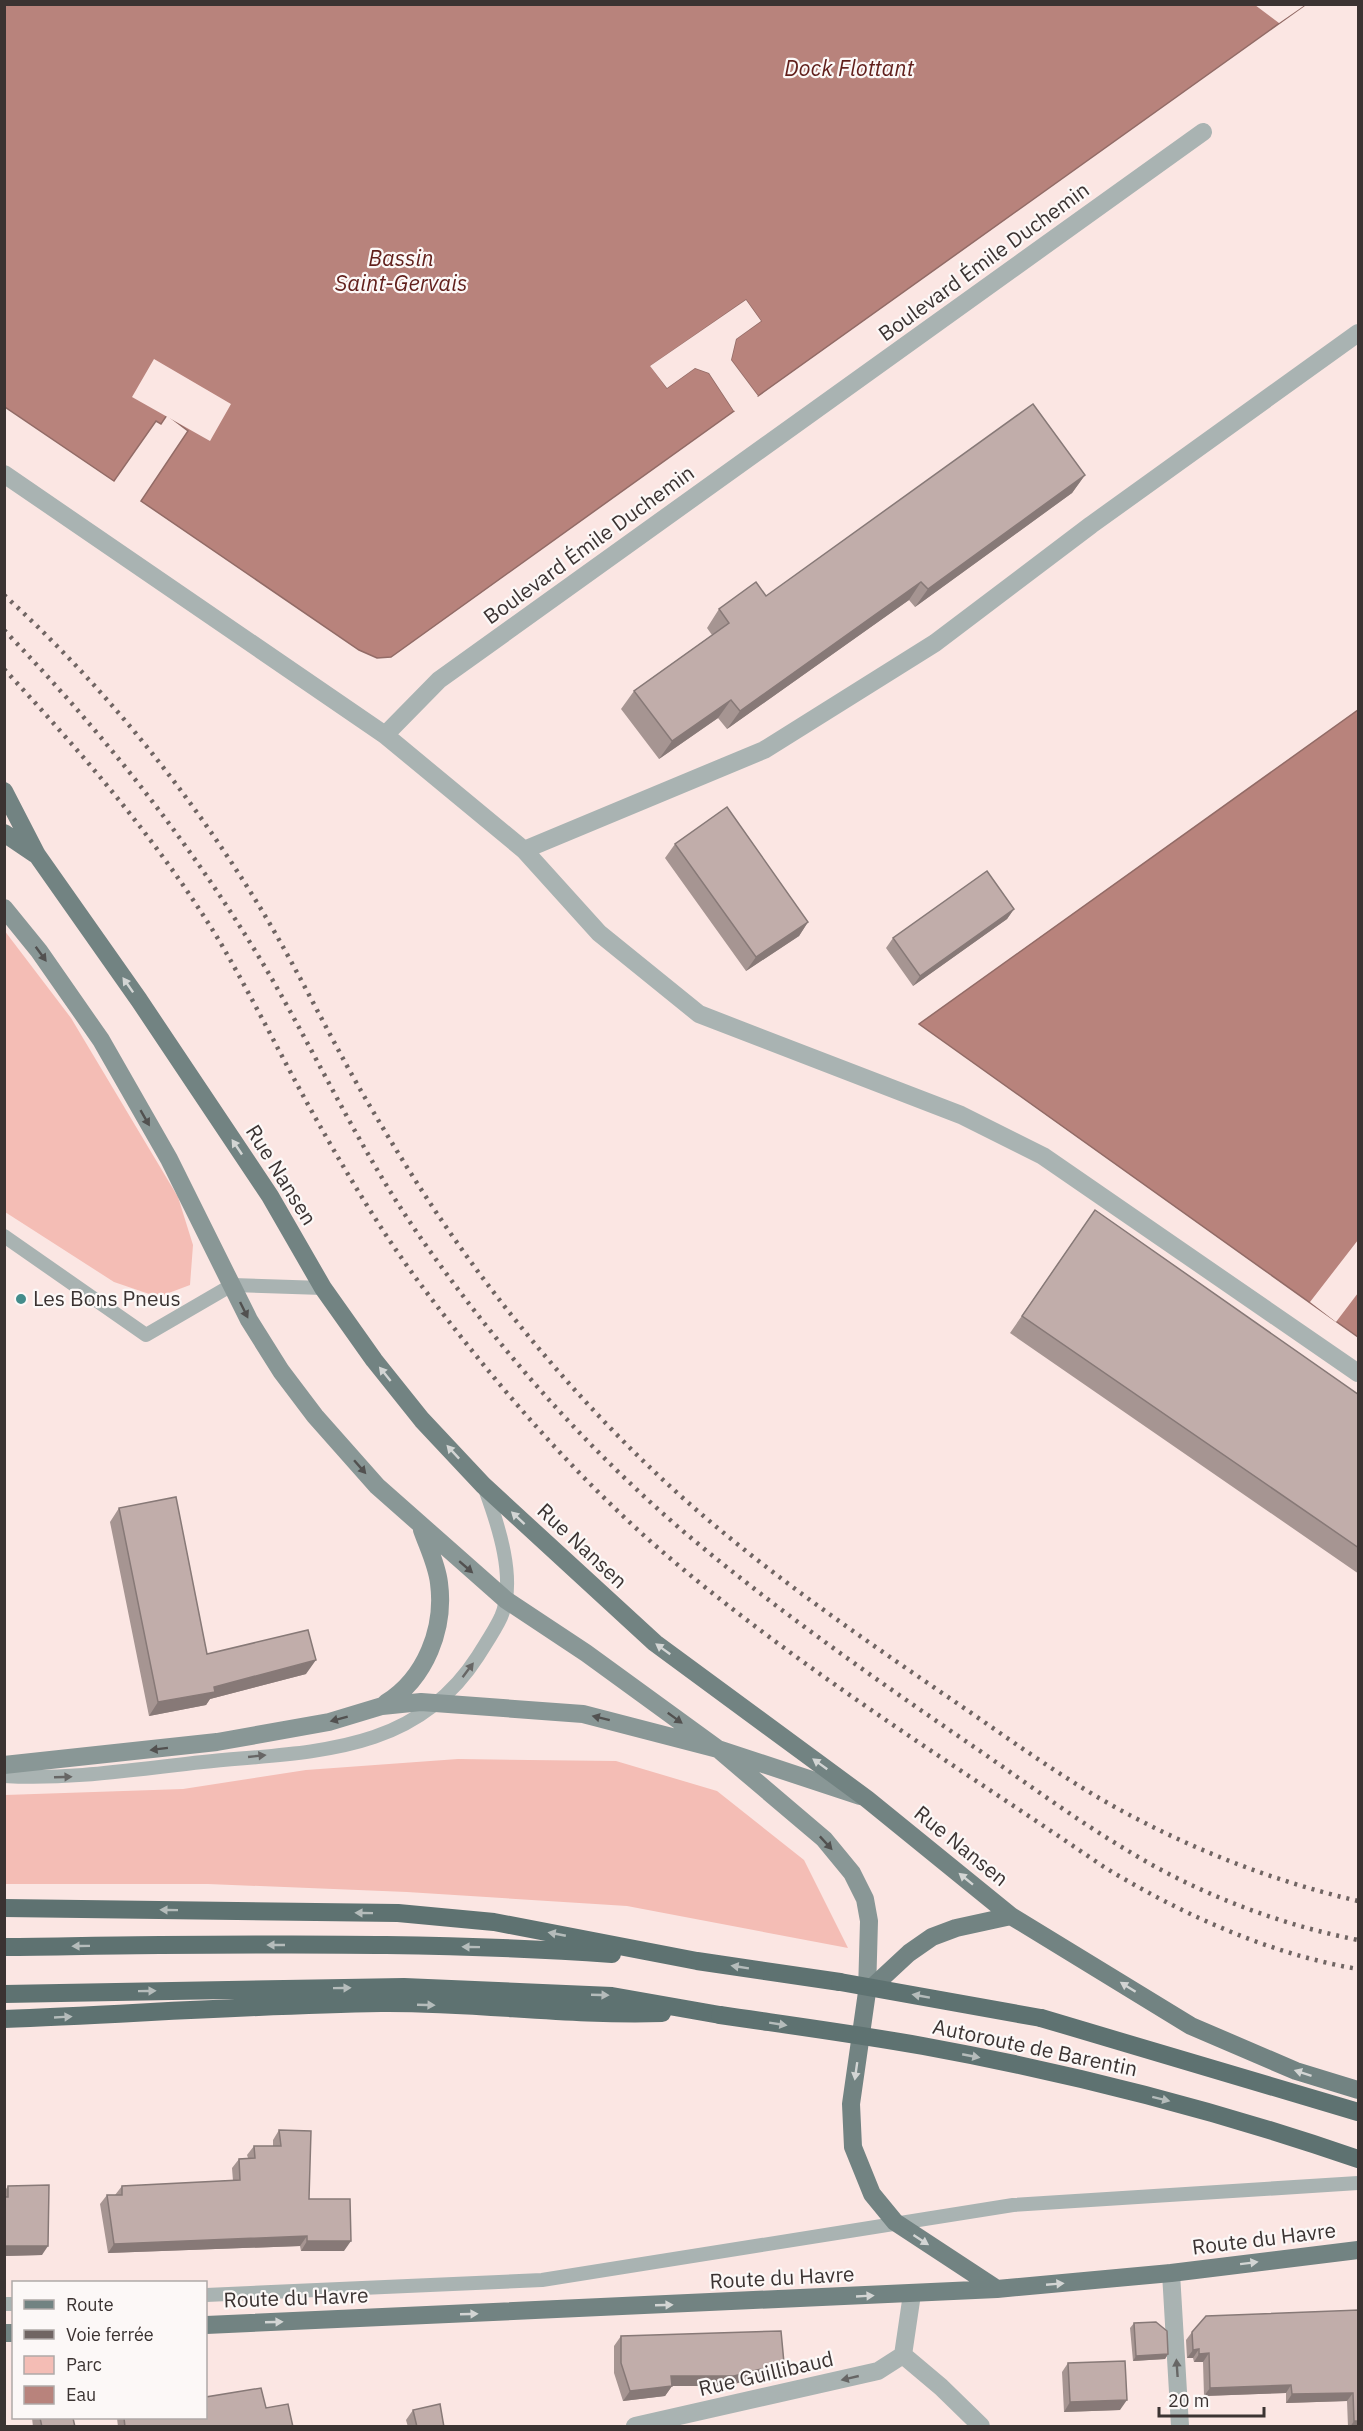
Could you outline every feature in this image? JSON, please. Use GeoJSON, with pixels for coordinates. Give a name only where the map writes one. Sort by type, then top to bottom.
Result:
{"type":"FeatureCollection","features":[{"type":"Feature","properties":{"kind":"highway"},"geometry":{"type":"LineString","coordinates":[[4,1908],[398,1913],[494,1922],[697,1961]]}},
{"type":"Feature","properties":{"kind":"highway"},"geometry":{"type":"LineString","coordinates":[[4,1947],[183,1945],[521,1948],[697,1961]]}},
{"type":"Feature","properties":{"kind":"highway","name":"Autoroute de Barentin"},"geometry":{"type":"LineString","coordinates":[[697,1961],[840,1982],[1041,2018],[1359,2112]]}},
{"type":"Feature","properties":{"kind":"highway"},"geometry":{"type":"LineString","coordinates":[[4,1994],[404,1987],[612,1995],[695,2011]]}},
{"type":"Feature","properties":{"kind":"highway"},"geometry":{"type":"LineString","coordinates":[[4,2019],[382,2003],[530,2008],[611,2015],[695,2011]]}},
{"type":"Feature","properties":{"kind":"highway","name":"Autoroute de Barentin"},"geometry":{"type":"LineString","coordinates":[[695,2011],[921,2046],[1067,2075],[1197,2108],[1359,2159]]}},
{"type":"Feature","properties":{"kind":"main road","name":"Rue Nansen"},"geometry":{"type":"LineString","coordinates":[[4,790],[37,855],[139,1000],[270,1196],[323,1288],[374,1360],[422,1420],[483,1485],[655,1643],[867,1798],[1011,1916],[1191,2026],[1296,2072],[1359,2090]]}},
{"type":"Feature","properties":{"kind":"main road"},"geometry":{"type":"LineString","coordinates":[[4,833],[37,855]]}},
{"type":"Feature","properties":{"kind":"main road"},"geometry":{"type":"LineString","coordinates":[[4,908],[39,951],[100,1040],[169,1159],[249,1320],[280,1371],[315,1416],[377,1486],[506,1600],[586,1653],[718,1749],[824,1839],[852,1873],[865,1899],[869,1921],[867,1992],[851,2104],[853,2147],[873,2194],[894,2222],[997,2289]]}},
{"type":"Feature","properties":{"kind":"main road"},"geometry":{"type":"LineString","coordinates":[[382,1706],[407,1689],[423,1667],[435,1633],[439,1613],[439,1582],[422,1528]]}},
{"type":"Feature","properties":{"kind":"main road"},"geometry":{"type":"LineString","coordinates":[[4,1765],[217,1742],[329,1722],[382,1706],[409,1702],[583,1714],[718,1749],[867,1798]]}},
{"type":"Feature","properties":{"kind":"main road"},"geometry":{"type":"LineString","coordinates":[[867,1992],[909,1953],[932,1937],[956,1928],[1011,1916]]}},
{"type":"Feature","properties":{"kind":"main road","name":"Route du Havre"},"geometry":{"type":"LineString","coordinates":[[207,2325],[997,2289],[1170,2273],[1359,2250]]}},
{"type":"Feature","properties":{"kind":"main road"},"geometry":{"type":"LineString","coordinates":[[1315,2256],[1359,2260]]}},
{"type":"Feature","properties":{"kind":"street","name":"Boulevard Émile Duchemin"},"geometry":{"type":"LineString","coordinates":[[385,735],[439,680],[1203,132]]}},
{"type":"Feature","properties":{"kind":"street"},"geometry":{"type":"LineString","coordinates":[[524,850],[764,750],[935,643],[1091,525],[1359,333]]}},
{"type":"Feature","properties":{"kind":"street"},"geometry":{"type":"LineString","coordinates":[[4,474],[385,735],[524,850],[599,933],[699,1014],[961,1115],[1043,1156],[1359,1373]]}},
{"type":"Feature","properties":{"kind":"street"},"geometry":{"type":"LineString","coordinates":[[1170,2273],[1180,2427]]}},
{"type":"Feature","properties":{"kind":"street"},"geometry":{"type":"LineString","coordinates":[[912,2294],[903,2355],[941,2387],[981,2427]]}},
{"type":"Feature","properties":{"kind":"street","name":"Rue Guillibaud"},"geometry":{"type":"LineString","coordinates":[[635,2427],[878,2371],[903,2355]]}},
{"type":"Feature","properties":{"kind":"lane"},"geometry":{"type":"LineString","coordinates":[[4,1236],[146,1335],[232,1285],[323,1288]]}},
{"type":"Feature","properties":{"kind":"lane"},"geometry":{"type":"LineString","coordinates":[[4,1776],[66,1777],[330,1748],[380,1736],[410,1722],[437,1704],[455,1688],[502,1616],[506,1600],[506,1559],[498,1525],[483,1485]]}},
{"type":"Feature","properties":{"kind":"lane"},"geometry":{"type":"LineString","coordinates":[[207,2295],[542,2280],[894,2222],[1013,2205],[1359,2183]]}},
{"type":"Feature","properties":{"kind":"green space"},"geometry":{"type":"Polygon","coordinates":[[[4,930],[71,1018],[178,1197],[193,1245],[190,1285],[158,1297],[114,1282],[5,1212],[4,930]]]}},
{"type":"Feature","properties":{"kind":"green space"},"geometry":{"type":"Polygon","coordinates":[[[458,1759],[616,1761],[717,1791],[804,1860],[848,1948],[627,1906],[407,1892],[208,1884],[5,1884],[5,1795],[183,1789],[306,1770],[458,1759]]]}},
{"type":"Feature","properties":{"kind":"water","name":"Bassin Saint-Gervais"},"geometry":{"type":"Polygon","coordinates":[[[4,5],[1305,5],[758,396],[731,360],[736,339],[761,321],[746,300],[651,366],[667,388],[695,368],[709,373],[734,411],[391,657],[377,658],[359,650],[141,501],[188,431],[167,415],[161,424],[156,421],[114,481],[5,407],[4,5]]]}},
{"type":"Feature","properties":{"kind":"water"},"geometry":{"type":"Polygon","coordinates":[[[1358,710],[1358,1337],[919,1024],[1358,710]]]}},
{"type":"Feature","properties":{"kind":"pier"},"geometry":{"type":"Polygon","coordinates":[[[1255,5],[1305,5],[1279,23],[1255,5]]]}},
{"type":"Feature","properties":{"kind":"pier"},"geometry":{"type":"Polygon","coordinates":[[[746,300],[761,321],[736,339],[731,360],[758,396],[755,397],[728,360],[733,337],[757,320],[745,304],[655,367],[668,384],[694,365],[710,370],[737,409],[734,411],[709,373],[695,368],[667,388],[650,366],[746,300]]]}},
{"type":"Feature","properties":{"kind":"pier"},"geometry":{"type":"Polygon","coordinates":[[[154,359],[231,404],[210,441],[132,397],[154,359]]]}},
{"type":"Feature","properties":{"kind":"pier"},"geometry":{"type":"Polygon","coordinates":[[[1358,1240],[1358,1293],[1336,1322],[1310,1302],[1358,1240]]]}},
{"type":"Feature","properties":{"kind":"building"},"geometry":{"type":"Polygon","coordinates":[[[1033,404],[1085,475],[928,589],[921,582],[740,711],[731,700],[672,741],[634,691],[729,623],[719,609],[756,582],[766,596],[1033,404]]]}},
{"type":"Feature","properties":{"kind":"building"},"geometry":{"type":"Polygon","coordinates":[[[727,807],[808,922],[756,957],[675,844],[727,807]]]}},
{"type":"Feature","properties":{"kind":"building"},"geometry":{"type":"Polygon","coordinates":[[[987,871],[1014,909],[920,976],[893,938],[987,871]]]}},
{"type":"Feature","properties":{"kind":"building"},"geometry":{"type":"Polygon","coordinates":[[[1095,1210],[1359,1395],[1359,1548],[1022,1316],[1095,1210]]]}},
{"type":"Feature","properties":{"kind":"building"},"geometry":{"type":"Polygon","coordinates":[[[176,1497],[207,1654],[308,1630],[316,1660],[214,1687],[215,1692],[158,1702],[119,1508],[176,1497]]]}},
{"type":"Feature","properties":{"kind":"building"},"geometry":{"type":"Polygon","coordinates":[[[279,2130],[311,2131],[309,2199],[350,2199],[351,2241],[307,2241],[307,2236],[114,2244],[107,2195],[122,2195],[122,2186],[240,2180],[239,2159],[255,2158],[254,2146],[281,2146],[279,2130]]]}},
{"type":"Feature","properties":{"kind":"building"},"geometry":{"type":"Polygon","coordinates":[[[49,2185],[48,2246],[4,2246],[4,2197],[8,2197],[8,2186],[49,2185]]]}},
{"type":"Feature","properties":{"kind":"building"},"geometry":{"type":"Polygon","coordinates":[[[1359,2310],[1359,2421],[1354,2421],[1353,2393],[1292,2394],[1291,2385],[1210,2388],[1209,2353],[1199,2354],[1199,2349],[1193,2350],[1192,2332],[1206,2316],[1359,2310]]]}},
{"type":"Feature","properties":{"kind":"building"},"geometry":{"type":"Polygon","coordinates":[[[1156,2322],[1167,2331],[1168,2354],[1136,2356],[1134,2323],[1156,2322]]]}},
{"type":"Feature","properties":{"kind":"building"},"geometry":{"type":"Polygon","coordinates":[[[781,2331],[784,2363],[734,2376],[671,2376],[672,2386],[630,2391],[621,2363],[621,2336],[781,2331]]]}},
{"type":"Feature","properties":{"kind":"building"},"geometry":{"type":"Polygon","coordinates":[[[1125,2361],[1127,2400],[1070,2402],[1068,2363],[1125,2361]]]}},
{"type":"Feature","properties":{"kind":"building"},"geometry":{"type":"Polygon","coordinates":[[[261,2388],[266,2408],[288,2404],[293,2427],[125,2427],[124,2419],[207,2419],[207,2397],[261,2388]]]}},
{"type":"Feature","properties":{"kind":"building"},"geometry":{"type":"Polygon","coordinates":[[[440,2404],[444,2427],[417,2427],[413,2410],[440,2404]]]}},
{"type":"Feature","properties":{"kind":"building"},"geometry":{"type":"Polygon","coordinates":[[[40,2419],[73,2419],[75,2427],[42,2427],[40,2419]]]}},
{"type":"Feature","properties":{"kind":"railway"},"geometry":{"type":"LineString","coordinates":[[4,595],[41,630],[111,704],[175,783],[234,866],[261,909],[396,1150],[460,1247],[527,1334],[600,1418],[639,1457],[719,1529],[802,1594],[1078,1785],[1152,1827],[1209,1853],[1298,1885],[1358,1901]]}},
{"type":"Feature","properties":{"kind":"railway"},"geometry":{"type":"LineString","coordinates":[[4,630],[77,709],[111,750],[207,876],[265,967],[381,1177],[453,1283],[514,1359],[578,1432],[648,1500],[718,1560],[821,1639],[1104,1836],[1180,1880],[1238,1905],[1297,1925],[1358,1940]]}},
{"type":"Feature","properties":{"kind":"railway"},"geometry":{"type":"LineString","coordinates":[[4,669],[119,800],[197,905],[232,963],[349,1177],[421,1285],[510,1397],[574,1467],[642,1534],[781,1646],[1104,1867],[1164,1901],[1226,1930],[1292,1953],[1358,1969]]}},
{"type":"Feature","properties":{"kind":"place","name":"Les Bons Pneus"},"geometry":{"type":"Point","coordinates":[21,1299]}},
{"type":"Feature","properties":{"kind":"water label","name":"Dock Flottant"},"geometry":{"type":"Point","coordinates":[849,68]}}]}
